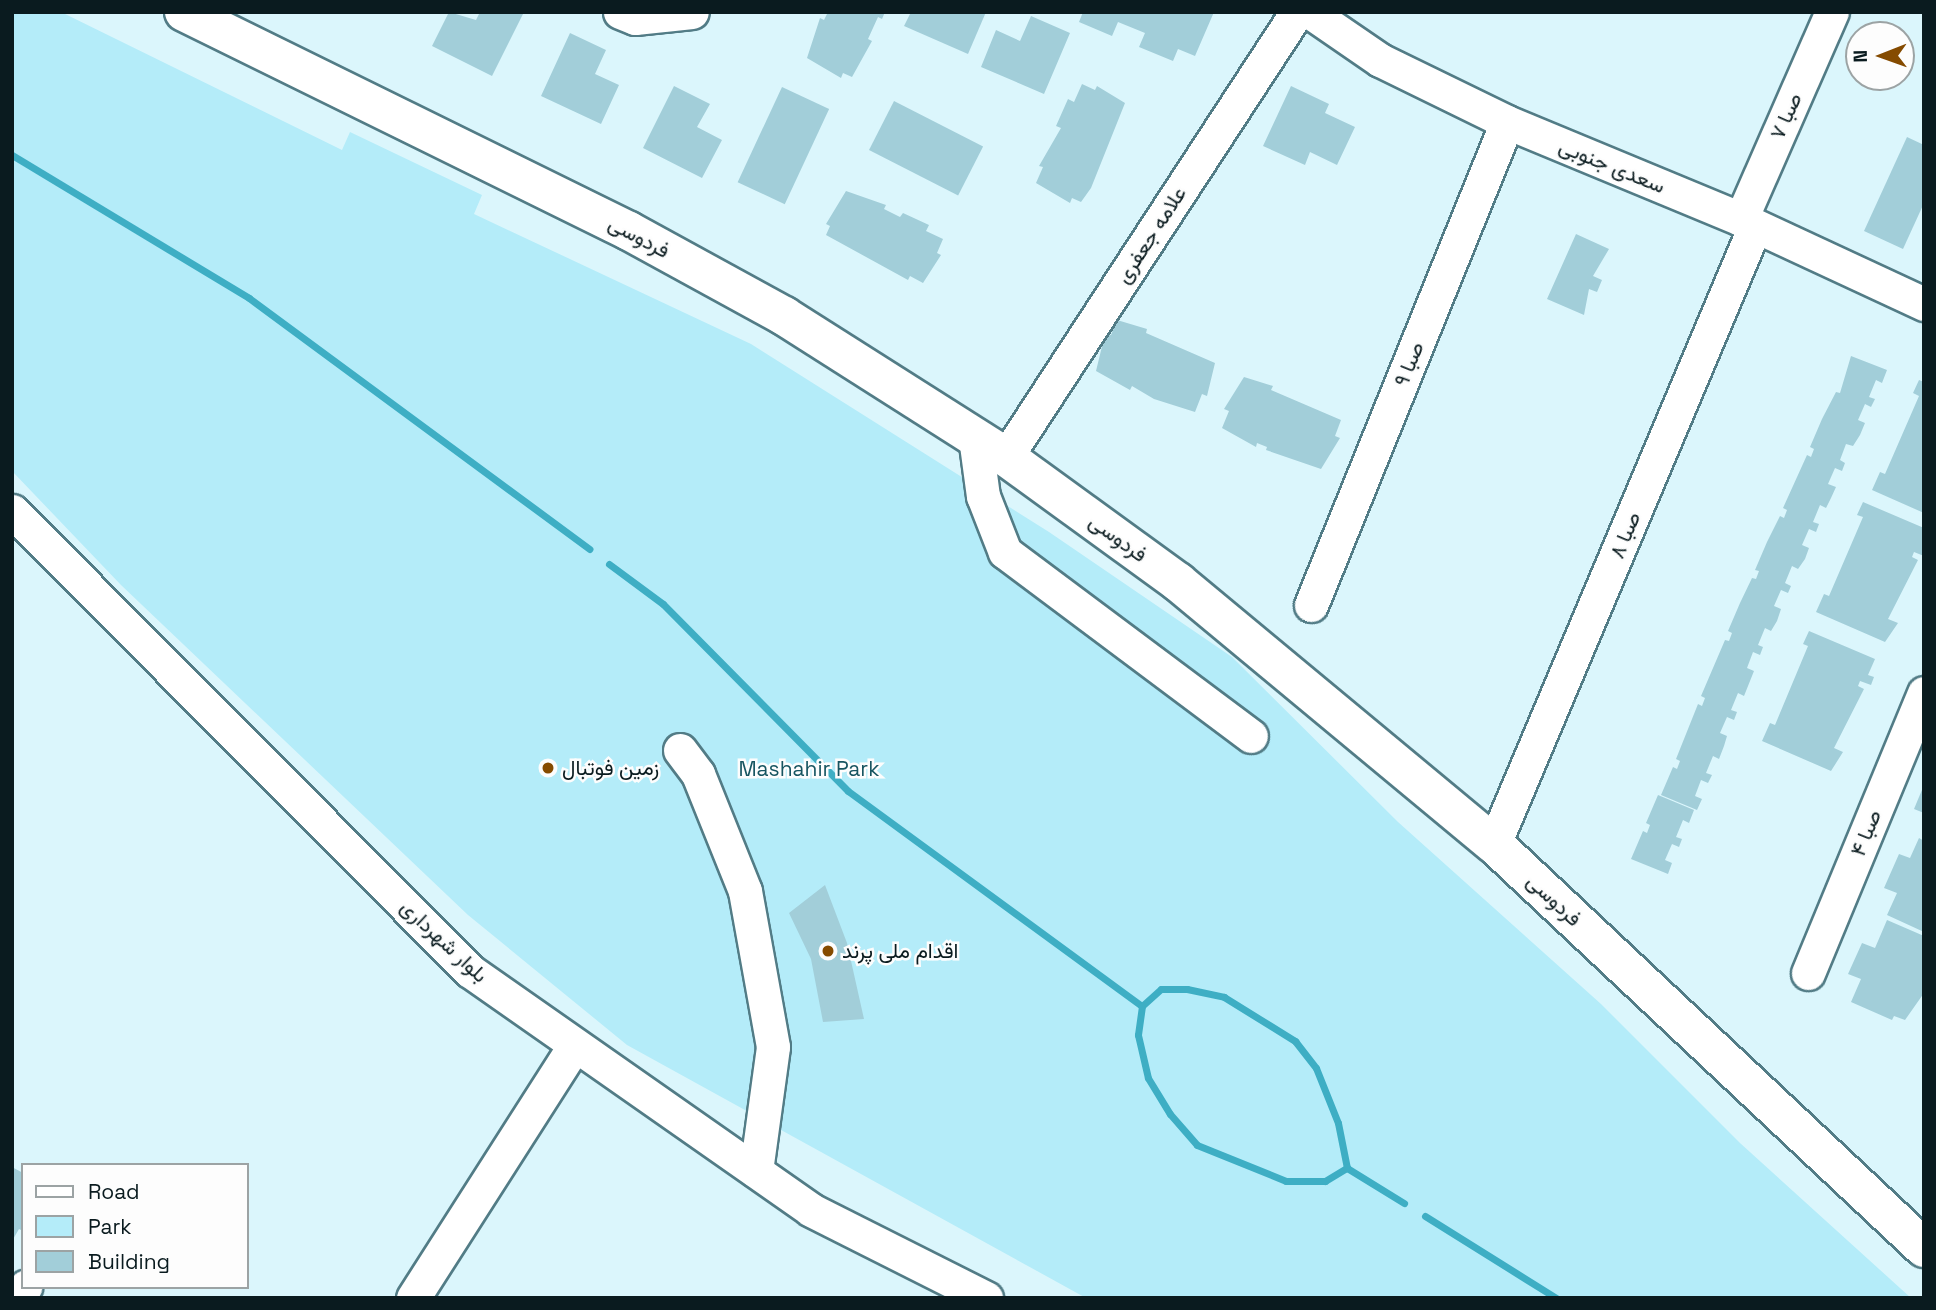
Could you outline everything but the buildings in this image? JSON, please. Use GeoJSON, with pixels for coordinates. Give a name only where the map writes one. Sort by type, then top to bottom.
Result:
{"type":"FeatureCollection","features":[{"type":"Feature","properties":{"kind":"main road","name":"فردوسی"},"geometry":{"type":"LineString","coordinates":[[184,12],[641,237],[784,316],[990,447],[1178,582],[1494,844],[1924,1248]]}},
{"type":"Feature","properties":{"kind":"street"},"geometry":{"type":"LineString","coordinates":[[620,12],[635,18],[692,12]]}},
{"type":"Feature","properties":{"kind":"street","name":"علامه جعفری"},"geometry":{"type":"LineString","coordinates":[[990,447],[1297,12]]}},
{"type":"Feature","properties":{"kind":"street","name":"سعدی جنوبی"},"geometry":{"type":"LineString","coordinates":[[1310,12],[1380,60],[1507,122],[1748,222],[1924,304]]}},
{"type":"Feature","properties":{"kind":"street","name":"صبا ۷"},"geometry":{"type":"LineString","coordinates":[[1748,222],[1832,12]]}},
{"type":"Feature","properties":{"kind":"street","name":"صبا ۹"},"geometry":{"type":"LineString","coordinates":[[1311,605],[1507,122]]}},
{"type":"Feature","properties":{"kind":"street","name":"صبا ۸"},"geometry":{"type":"LineString","coordinates":[[1494,844],[1748,222]]}},
{"type":"Feature","properties":{"kind":"street"},"geometry":{"type":"LineString","coordinates":[[990,447],[983,496],[1004,552],[1251,736]]}},
{"type":"Feature","properties":{"kind":"street","name":"بلوار شهرداری"},"geometry":{"type":"LineString","coordinates":[[12,511],[470,971],[811,1210],[986,1298]]}},
{"type":"Feature","properties":{"kind":"street","name":"صبا ۴"},"geometry":{"type":"LineString","coordinates":[[1808,973],[1924,693]]}},
{"type":"Feature","properties":{"kind":"street"},"geometry":{"type":"LineString","coordinates":[[680,750],[698,774],[713,806],[748,904],[773,1047],[756,1171]]}},
{"type":"Feature","properties":{"kind":"street"},"geometry":{"type":"LineString","coordinates":[[412,1298],[575,1045]]}},
{"type":"Feature","properties":{"kind":"green space","name":"Mashahir Park"},"geometry":{"type":"Polygon","coordinates":[[[12,12],[61,12],[342,150],[350,132],[482,195],[474,214],[751,344],[1049,532],[1232,657],[1398,822],[1601,1004],[1740,1143],[1911,1298],[1086,1298],[627,1045],[468,915],[121,585],[12,471],[12,12]]]}},
{"type":"Feature","properties":{"kind":"waterway"},"geometry":{"type":"LineString","coordinates":[[12,155],[249,298],[589,549]]}},
{"type":"Feature","properties":{"kind":"waterway"},"geometry":{"type":"LineString","coordinates":[[609,564],[663,604],[848,791],[1142,1006],[1161,989],[1187,989],[1224,997],[1295,1041],[1316,1068],[1338,1123],[1347,1168],[1404,1203]]}},
{"type":"Feature","properties":{"kind":"waterway"},"geometry":{"type":"LineString","coordinates":[[1142,1006],[1138,1035],[1148,1078],[1170,1114],[1197,1145],[1286,1181],[1325,1181],[1347,1168]]}},
{"type":"Feature","properties":{"kind":"waterway"},"geometry":{"type":"LineString","coordinates":[[1425,1216],[1556,1298]]}},
{"type":"Feature","properties":{"kind":"place","name":"زمین فوتبال"},"geometry":{"type":"Point","coordinates":[548,768]}},
{"type":"Feature","properties":{"kind":"place","name":"اقدام ملی پرند"},"geometry":{"type":"Point","coordinates":[828,951]}}]}
